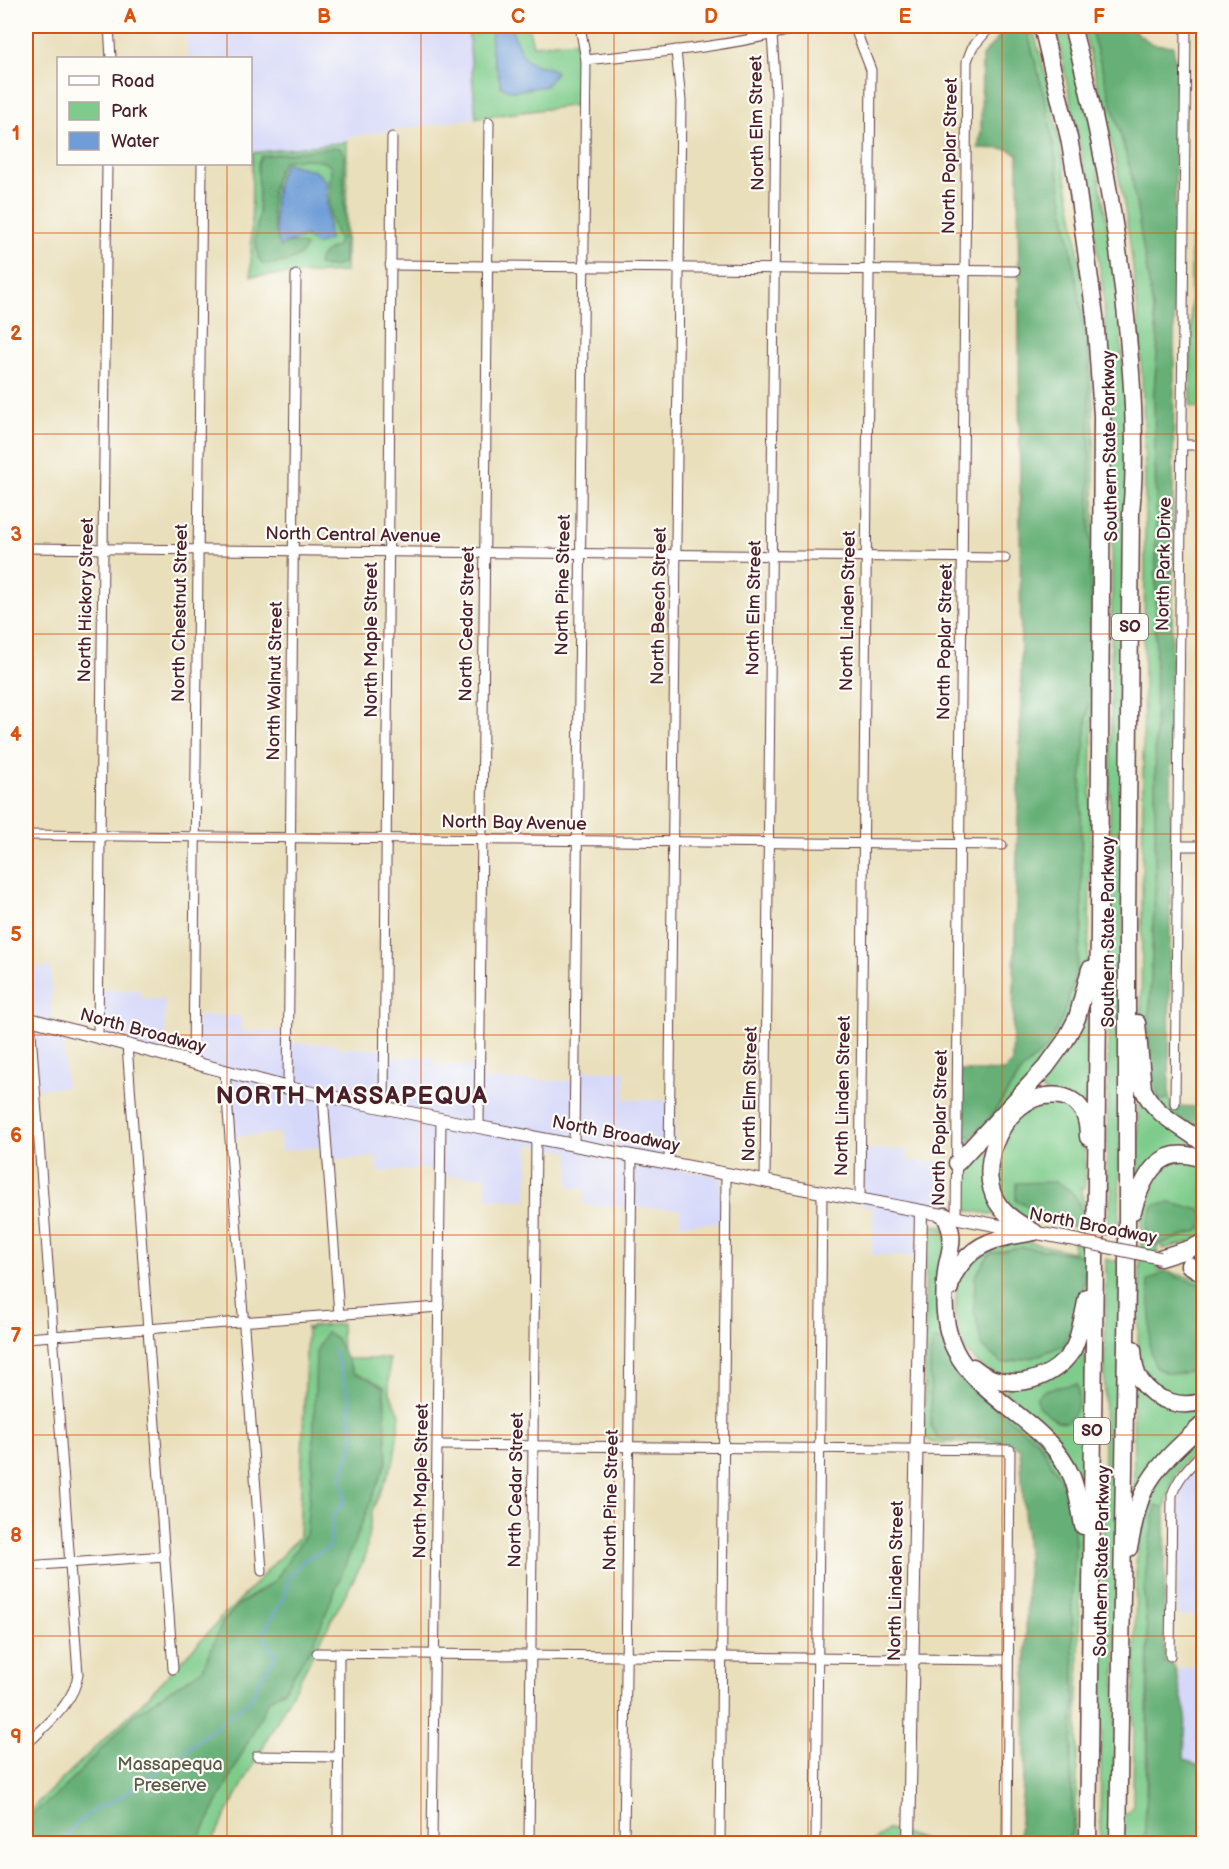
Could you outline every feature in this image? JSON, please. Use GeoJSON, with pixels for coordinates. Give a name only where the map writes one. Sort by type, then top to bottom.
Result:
{"type":"FeatureCollection","features":[{"type":"Feature","properties":{"kind":"highway","name":"Southern State Parkway"},"geometry":{"type":"LineString","coordinates":[[1042,26],[1069,138],[1076,178],[1095,316],[1102,415],[1099,927],[1093,1274],[1088,1844]]}},
{"type":"Feature","properties":{"kind":"highway","name":"Southern State Parkway"},"geometry":{"type":"LineString","coordinates":[[1072,26],[1097,122],[1111,198],[1122,270],[1131,366],[1134,486],[1131,513],[1127,920],[1127,1281],[1120,1593],[1118,1844]]}},
{"type":"Feature","properties":{"kind":"highway"},"geometry":{"type":"LineString","coordinates":[[1127,920],[1143,1089],[1154,1107],[1168,1120],[1203,1144]]}},
{"type":"Feature","properties":{"kind":"highway"},"geometry":{"type":"LineString","coordinates":[[957,1163],[1046,1067],[1065,1041],[1077,1018],[1086,989],[1099,927]]}},
{"type":"Feature","properties":{"kind":"highway"},"geometry":{"type":"LineString","coordinates":[[1034,1232],[1006,1214],[998,1203],[992,1190],[989,1165],[993,1150],[1010,1116],[1022,1106],[1040,1097],[1053,1095],[1064,1097],[1072,1101],[1083,1112],[1087,1124],[1094,1218]]}},
{"type":"Feature","properties":{"kind":"highway"},"geometry":{"type":"LineString","coordinates":[[1127,1235],[1138,1191],[1149,1171],[1167,1157],[1184,1154],[1203,1160]]}},
{"type":"Feature","properties":{"kind":"highway"},"geometry":{"type":"LineString","coordinates":[[950,1217],[952,1234],[947,1266],[945,1307],[949,1335],[965,1367],[981,1385],[1035,1428],[1065,1464],[1077,1490],[1080,1503],[1091,1588]]}},
{"type":"Feature","properties":{"kind":"highway"},"geometry":{"type":"LineString","coordinates":[[1034,1232],[979,1245],[967,1256],[954,1275],[949,1297],[952,1331],[964,1358],[981,1373],[1004,1383],[1019,1383],[1047,1373],[1062,1362],[1073,1350],[1093,1274]]}},
{"type":"Feature","properties":{"kind":"highway"},"geometry":{"type":"LineString","coordinates":[[1160,1258],[1203,1242]]}},
{"type":"Feature","properties":{"kind":"highway"},"geometry":{"type":"LineString","coordinates":[[1127,1281],[1135,1366],[1140,1381],[1157,1397],[1174,1404],[1203,1401]]}},
{"type":"Feature","properties":{"kind":"highway"},"geometry":{"type":"LineString","coordinates":[[1120,1593],[1144,1490],[1170,1455],[1203,1423]]}},
{"type":"Feature","properties":{"kind":"highway"},"geometry":{"type":"LineString","coordinates":[[1080,1844],[1090,1705]]}},
{"type":"Feature","properties":{"kind":"highway"},"geometry":{"type":"LineString","coordinates":[[1118,1803],[1124,1844]]}},
{"type":"Feature","properties":{"kind":"main road","name":"North Broadway"},"geometry":{"type":"LineString","coordinates":[[28,1019],[288,1088],[479,1127],[1034,1232],[1160,1258],[1199,1269]]}},
{"type":"Feature","properties":{"kind":"main road","name":"North Linden Street"},"geometry":{"type":"LineString","coordinates":[[909,1844],[921,1211]]}},
{"type":"Feature","properties":{"kind":"street"},"geometry":{"type":"LineString","coordinates":[[109,26],[111,57]]}},
{"type":"Feature","properties":{"kind":"street","name":"North Pine Street"},"geometry":{"type":"LineString","coordinates":[[574,1145],[586,60],[580,26]]}},
{"type":"Feature","properties":{"kind":"street"},"geometry":{"type":"LineString","coordinates":[[586,60],[726,45],[805,26]]}},
{"type":"Feature","properties":{"kind":"street","name":"North Linden Street"},"geometry":{"type":"LineString","coordinates":[[854,26],[871,70],[860,1199]]}},
{"type":"Feature","properties":{"kind":"street","name":"North Poplar Street"},"geometry":{"type":"LineString","coordinates":[[950,1217],[957,1163],[968,66],[972,48],[991,26]]}},
{"type":"Feature","properties":{"kind":"street","name":"North Park Drive"},"geometry":{"type":"LineString","coordinates":[[1175,1103],[1186,26]]}},
{"type":"Feature","properties":{"kind":"street","name":"North Elm Street"},"geometry":{"type":"LineString","coordinates":[[765,1181],[776,93],[772,35]]}},
{"type":"Feature","properties":{"kind":"street","name":"North Beech Street"},"geometry":{"type":"LineString","coordinates":[[669,1163],[681,101],[676,50]]}},
{"type":"Feature","properties":{"kind":"street","name":"North Cedar Street"},"geometry":{"type":"LineString","coordinates":[[479,1127],[489,122]]}},
{"type":"Feature","properties":{"kind":"street","name":"North Maple Street"},"geometry":{"type":"LineString","coordinates":[[384,1107],[392,137]]}},
{"type":"Feature","properties":{"kind":"street","name":"North Hickory Street"},"geometry":{"type":"LineString","coordinates":[[98,1037],[106,165]]}},
{"type":"Feature","properties":{"kind":"street","name":"North Chestnut Street"},"geometry":{"type":"LineString","coordinates":[[193,1063],[202,165]]}},
{"type":"Feature","properties":{"kind":"street"},"geometry":{"type":"LineString","coordinates":[[390,265],[1015,271]]}},
{"type":"Feature","properties":{"kind":"street","name":"North Walnut Street"},"geometry":{"type":"LineString","coordinates":[[288,1088],[296,275]]}},
{"type":"Feature","properties":{"kind":"street"},"geometry":{"type":"LineString","coordinates":[[1182,445],[1203,446]]}},
{"type":"Feature","properties":{"kind":"street","name":"North Central Avenue"},"geometry":{"type":"LineString","coordinates":[[26,548],[1005,558]]}},
{"type":"Feature","properties":{"kind":"street","name":"North Bay Avenue"},"geometry":{"type":"LineString","coordinates":[[26,835],[1002,845]]}},
{"type":"Feature","properties":{"kind":"street"},"geometry":{"type":"LineString","coordinates":[[1178,846],[1203,846]]}},
{"type":"Feature","properties":{"kind":"street"},"geometry":{"type":"LineString","coordinates":[[26,1745],[66,1703],[75,1688],[78,1674],[28,1019]]}},
{"type":"Feature","properties":{"kind":"street"},"geometry":{"type":"LineString","coordinates":[[127,1045],[173,1669]]}},
{"type":"Feature","properties":{"kind":"street"},"geometry":{"type":"LineString","coordinates":[[225,1071],[262,1571]]}},
{"type":"Feature","properties":{"kind":"street"},"geometry":{"type":"LineString","coordinates":[[323,1095],[339,1314]]}},
{"type":"Feature","properties":{"kind":"street","name":"North Maple Street"},"geometry":{"type":"LineString","coordinates":[[432,1844],[441,1119]]}},
{"type":"Feature","properties":{"kind":"street","name":"North Cedar Street"},"geometry":{"type":"LineString","coordinates":[[529,1844],[536,1138]]}},
{"type":"Feature","properties":{"kind":"street","name":"North Pine Street"},"geometry":{"type":"LineString","coordinates":[[624,1844],[632,1156]]}},
{"type":"Feature","properties":{"kind":"street"},"geometry":{"type":"LineString","coordinates":[[720,1844],[726,1174]]}},
{"type":"Feature","properties":{"kind":"street"},"geometry":{"type":"LineString","coordinates":[[816,1844],[822,1192]]}},
{"type":"Feature","properties":{"kind":"street"},"geometry":{"type":"LineString","coordinates":[[26,1338],[439,1307]]}},
{"type":"Feature","properties":{"kind":"street"},"geometry":{"type":"LineString","coordinates":[[438,1445],[1010,1450],[1007,1844]]}},
{"type":"Feature","properties":{"kind":"street"},"geometry":{"type":"LineString","coordinates":[[1170,1656],[1172,1495],[1184,1472],[1203,1451]]}},
{"type":"Feature","properties":{"kind":"street"},"geometry":{"type":"LineString","coordinates":[[26,1566],[165,1556]]}},
{"type":"Feature","properties":{"kind":"street"},"geometry":{"type":"LineString","coordinates":[[318,1653],[1008,1660]]}},
{"type":"Feature","properties":{"kind":"street"},"geometry":{"type":"LineString","coordinates":[[338,1844],[339,1653]]}},
{"type":"Feature","properties":{"kind":"street"},"geometry":{"type":"LineString","coordinates":[[257,1756],[339,1757]]}},
{"type":"Feature","properties":{"kind":"shaded area"},"geometry":{"type":"Polygon","coordinates":[[[185,26],[468,26],[476,118],[347,137],[347,142],[252,153],[252,57],[188,57],[185,26]]]}},
{"type":"Feature","properties":{"kind":"shaded area"},"geometry":{"type":"Polygon","coordinates":[[[51,967],[51,1033],[63,1037],[66,1087],[38,1089],[36,1068],[26,1069],[26,968],[51,967]]]}},
{"type":"Feature","properties":{"kind":"shaded area"},"geometry":{"type":"Polygon","coordinates":[[[103,990],[140,990],[141,999],[165,999],[165,1063],[102,1047],[103,990]]]}},
{"type":"Feature","properties":{"kind":"shaded area"},"geometry":{"type":"Polygon","coordinates":[[[197,1016],[241,1016],[241,1031],[292,1032],[292,1043],[337,1044],[337,1048],[387,1049],[388,1057],[432,1056],[433,1066],[483,1066],[484,1080],[578,1081],[578,1070],[625,1071],[625,1099],[675,1101],[674,1168],[721,1177],[720,1223],[680,1224],[680,1209],[584,1205],[584,1188],[569,1188],[570,1152],[529,1144],[527,1200],[487,1199],[486,1176],[436,1176],[435,1168],[378,1172],[376,1157],[321,1161],[320,1147],[281,1151],[279,1133],[233,1137],[229,1082],[197,1073],[197,1016]]]}},
{"type":"Feature","properties":{"kind":"shaded area"},"geometry":{"type":"Polygon","coordinates":[[[862,1149],[907,1150],[907,1161],[949,1162],[947,1219],[918,1218],[916,1257],[872,1255],[873,1209],[861,1205],[862,1149]]]}},
{"type":"Feature","properties":{"kind":"shaded area"},"geometry":{"type":"Polygon","coordinates":[[[1203,1462],[1203,1616],[1177,1616],[1179,1502],[1186,1479],[1203,1462]]]}},
{"type":"Feature","properties":{"kind":"shaded area"},"geometry":{"type":"Polygon","coordinates":[[[1203,1667],[1203,1770],[1180,1766],[1178,1668],[1203,1667]]]}},
{"type":"Feature","properties":{"kind":"green space"},"geometry":{"type":"Polygon","coordinates":[[[468,26],[528,26],[533,45],[575,41],[578,65],[577,105],[476,118],[468,26]]]}},
{"type":"Feature","properties":{"kind":"green space"},"geometry":{"type":"Polygon","coordinates":[[[1004,26],[1026,26],[1047,107],[1089,356],[1091,680],[1081,781],[1082,930],[1076,974],[1062,1019],[1047,1048],[1023,1069],[986,1124],[969,1137],[960,1132],[960,1071],[1004,1071],[1012,1063],[1021,692],[1018,154],[1008,149],[978,148],[981,131],[982,56],[998,38],[1004,26]]]}},
{"type":"Feature","properties":{"kind":"green space"},"geometry":{"type":"Polygon","coordinates":[[[1026,26],[1032,26],[1050,92],[1075,226],[1091,357],[1094,440],[1094,614],[1088,960],[1079,1003],[1069,1027],[1040,1069],[967,1144],[964,1141],[964,1134],[969,1136],[986,1124],[1023,1069],[1047,1048],[1062,1019],[1076,974],[1082,930],[1081,781],[1091,680],[1089,356],[1047,107],[1026,26]]]}},
{"type":"Feature","properties":{"kind":"green space"},"geometry":{"type":"Polygon","coordinates":[[[1054,26],[1066,26],[1087,106],[1118,289],[1128,450],[1119,1236],[1106,1233],[1112,1188],[1107,1186],[1113,448],[1103,289],[1085,171],[1054,26]]]}},
{"type":"Feature","properties":{"kind":"green space"},"geometry":{"type":"Polygon","coordinates":[[[1083,26],[1090,26],[1131,172],[1158,340],[1154,394],[1155,884],[1148,1046],[1160,1100],[1170,1099],[1173,1119],[1153,1100],[1141,1052],[1145,495],[1143,400],[1137,306],[1123,200],[1083,26]]]}},
{"type":"Feature","properties":{"kind":"green space"},"geometry":{"type":"Polygon","coordinates":[[[1090,26],[1127,26],[1152,44],[1173,46],[1176,66],[1169,1099],[1159,1100],[1148,1046],[1155,884],[1154,394],[1158,340],[1131,172],[1090,26]]]}},
{"type":"Feature","properties":{"kind":"green space"},"geometry":{"type":"Polygon","coordinates":[[[347,142],[346,272],[251,276],[252,153],[347,142]]]}},
{"type":"Feature","properties":{"kind":"green space"},"geometry":{"type":"Polygon","coordinates":[[[339,147],[344,153],[344,263],[331,267],[318,265],[322,255],[337,246],[339,239],[330,213],[331,166],[320,161],[302,159],[284,161],[278,171],[272,192],[272,214],[281,246],[294,243],[306,246],[303,252],[294,259],[282,263],[263,264],[259,259],[255,240],[259,214],[258,164],[261,156],[339,147]]]}},
{"type":"Feature","properties":{"kind":"green space"},"geometry":{"type":"Polygon","coordinates":[[[1191,237],[1203,237],[1203,408],[1191,407],[1191,237]]]}},
{"type":"Feature","properties":{"kind":"green space"},"geometry":{"type":"Polygon","coordinates":[[[1088,1014],[1089,1105],[1085,1108],[1044,1092],[1036,1082],[1084,1015],[1088,1014]]]}},
{"type":"Feature","properties":{"kind":"green space"},"geometry":{"type":"Polygon","coordinates":[[[1138,1091],[1203,1148],[1138,1175],[1138,1091]]]}},
{"type":"Feature","properties":{"kind":"green space"},"geometry":{"type":"Polygon","coordinates":[[[1064,1100],[1085,1126],[1085,1188],[1080,1188],[1088,1218],[1086,1289],[1070,1350],[1043,1372],[1013,1379],[986,1371],[965,1351],[955,1316],[957,1281],[972,1257],[1018,1240],[1073,1252],[1074,1226],[1027,1217],[1024,1219],[998,1196],[997,1149],[1013,1121],[1031,1105],[1064,1100]]]}},
{"type":"Feature","properties":{"kind":"green space"},"geometry":{"type":"Polygon","coordinates":[[[1171,1106],[1203,1107],[1203,1138],[1173,1119],[1171,1106]]]}},
{"type":"Feature","properties":{"kind":"green space"},"geometry":{"type":"Polygon","coordinates":[[[983,1144],[989,1151],[1002,1216],[967,1210],[963,1205],[964,1171],[983,1144]]]}},
{"type":"Feature","properties":{"kind":"green space"},"geometry":{"type":"Polygon","coordinates":[[[1180,1159],[1203,1164],[1203,1239],[1162,1249],[1163,1246],[1157,1245],[1158,1270],[1203,1280],[1203,1397],[1173,1400],[1152,1387],[1141,1369],[1138,1344],[1142,1201],[1162,1166],[1180,1159]]]}},
{"type":"Feature","properties":{"kind":"green space"},"geometry":{"type":"Polygon","coordinates":[[[1055,1182],[1070,1190],[1074,1195],[1080,1206],[1086,1229],[1045,1221],[1025,1205],[1016,1201],[1016,1183],[1055,1182]]]}},
{"type":"Feature","properties":{"kind":"green space"},"geometry":{"type":"Polygon","coordinates":[[[1169,1203],[1201,1210],[1203,1225],[1198,1231],[1157,1245],[1144,1242],[1154,1205],[1169,1203]]]}},
{"type":"Feature","properties":{"kind":"green space"},"geometry":{"type":"Polygon","coordinates":[[[929,1225],[942,1226],[946,1233],[947,1250],[938,1289],[937,1307],[942,1338],[951,1357],[979,1389],[1029,1429],[1058,1460],[1073,1491],[1081,1524],[1076,1823],[1073,1843],[1068,1843],[1073,1827],[1071,1760],[1075,1702],[1072,1608],[1075,1548],[1072,1498],[1039,1443],[957,1376],[943,1341],[933,1341],[930,1360],[931,1426],[938,1439],[983,1437],[1009,1443],[933,1443],[924,1437],[926,1232],[929,1232],[929,1225]]]}},
{"type":"Feature","properties":{"kind":"green space"},"geometry":{"type":"Polygon","coordinates":[[[1022,1247],[1088,1256],[1081,1299],[1064,1345],[1034,1357],[1002,1364],[982,1346],[974,1309],[975,1277],[989,1254],[1022,1247]]]}},
{"type":"Feature","properties":{"kind":"green space"},"geometry":{"type":"Polygon","coordinates":[[[1106,1259],[1120,1263],[1114,1826],[1133,1807],[1136,1563],[1146,1508],[1163,1474],[1175,1458],[1203,1430],[1203,1441],[1177,1471],[1170,1487],[1165,1509],[1156,1507],[1148,1550],[1144,1594],[1148,1644],[1146,1794],[1204,1843],[1097,1844],[1100,1840],[1106,1259]]]}},
{"type":"Feature","properties":{"kind":"green space"},"geometry":{"type":"Polygon","coordinates":[[[1167,1271],[1176,1277],[1203,1285],[1204,1360],[1186,1372],[1174,1374],[1155,1367],[1149,1344],[1151,1317],[1148,1281],[1167,1271]]]}},
{"type":"Feature","properties":{"kind":"green space","name":"Massapequa Preserve"},"geometry":{"type":"Polygon","coordinates":[[[341,1324],[342,1359],[389,1359],[389,1391],[400,1414],[394,1460],[372,1511],[365,1558],[211,1843],[26,1844],[26,1814],[140,1705],[219,1621],[219,1618],[233,1607],[299,1537],[307,1327],[310,1330],[310,1327],[341,1324]]]}},
{"type":"Feature","properties":{"kind":"green space","name":"Massapequa Preserve"},"geometry":{"type":"Polygon","coordinates":[[[326,1332],[336,1339],[354,1373],[384,1387],[387,1461],[314,1643],[284,1690],[269,1700],[197,1843],[26,1843],[26,1819],[61,1791],[136,1713],[203,1669],[222,1623],[239,1604],[274,1582],[306,1534],[313,1455],[316,1352],[326,1332]]]}},
{"type":"Feature","properties":{"kind":"green space"},"geometry":{"type":"Polygon","coordinates":[[[933,1340],[943,1341],[957,1376],[1039,1443],[1072,1499],[1075,1548],[1072,1608],[1075,1702],[1071,1760],[1073,1827],[1068,1843],[1018,1843],[1025,1762],[1027,1555],[1020,1448],[982,1437],[938,1439],[931,1426],[930,1360],[933,1340]]]}},
{"type":"Feature","properties":{"kind":"green space"},"geometry":{"type":"Polygon","coordinates":[[[1080,1348],[1085,1350],[1086,1362],[1084,1487],[1082,1489],[995,1392],[997,1387],[1007,1391],[1009,1387],[1080,1348]]]}},
{"type":"Feature","properties":{"kind":"green space"},"geometry":{"type":"Polygon","coordinates":[[[1133,1377],[1142,1388],[1204,1405],[1203,1419],[1134,1497],[1133,1377]]]}},
{"type":"Feature","properties":{"kind":"green space"},"geometry":{"type":"Polygon","coordinates":[[[1077,1384],[1077,1404],[1073,1414],[1066,1422],[1057,1421],[1038,1406],[1037,1396],[1047,1389],[1077,1384]]]}},
{"type":"Feature","properties":{"kind":"green space"},"geometry":{"type":"Polygon","coordinates":[[[1156,1506],[1165,1509],[1165,1663],[1174,1665],[1186,1715],[1184,1759],[1203,1768],[1203,1843],[1144,1843],[1148,1769],[1148,1644],[1144,1594],[1148,1550],[1156,1506]]]}},
{"type":"Feature","properties":{"kind":"green space"},"geometry":{"type":"Polygon","coordinates":[[[888,1829],[936,1843],[870,1844],[888,1829]]]}},
{"type":"Feature","properties":{"kind":"water"},"geometry":{"type":"Polygon","coordinates":[[[504,26],[511,29],[525,58],[556,72],[546,86],[513,91],[501,87],[491,43],[494,27],[504,26]]]}},
{"type":"Feature","properties":{"kind":"water"},"geometry":{"type":"Polygon","coordinates":[[[286,163],[315,171],[326,181],[329,240],[316,245],[305,236],[280,246],[277,237],[275,204],[278,181],[286,163]]]}},
{"type":"Feature","properties":{"kind":"waterway"},"geometry":{"type":"LineString","coordinates":[[61,1844],[71,1829],[96,1808],[114,1801],[172,1761],[251,1699],[260,1678],[277,1654],[269,1647],[263,1633],[283,1598],[289,1577],[305,1559],[329,1548],[333,1515],[343,1504],[345,1492],[341,1477],[354,1440],[350,1400],[334,1350]]}},
{"type":"Feature","properties":{"kind":"district","name":"NORTH MASSAPEQUA"},"geometry":{"type":"Point","coordinates":[352,1096]}}]}
